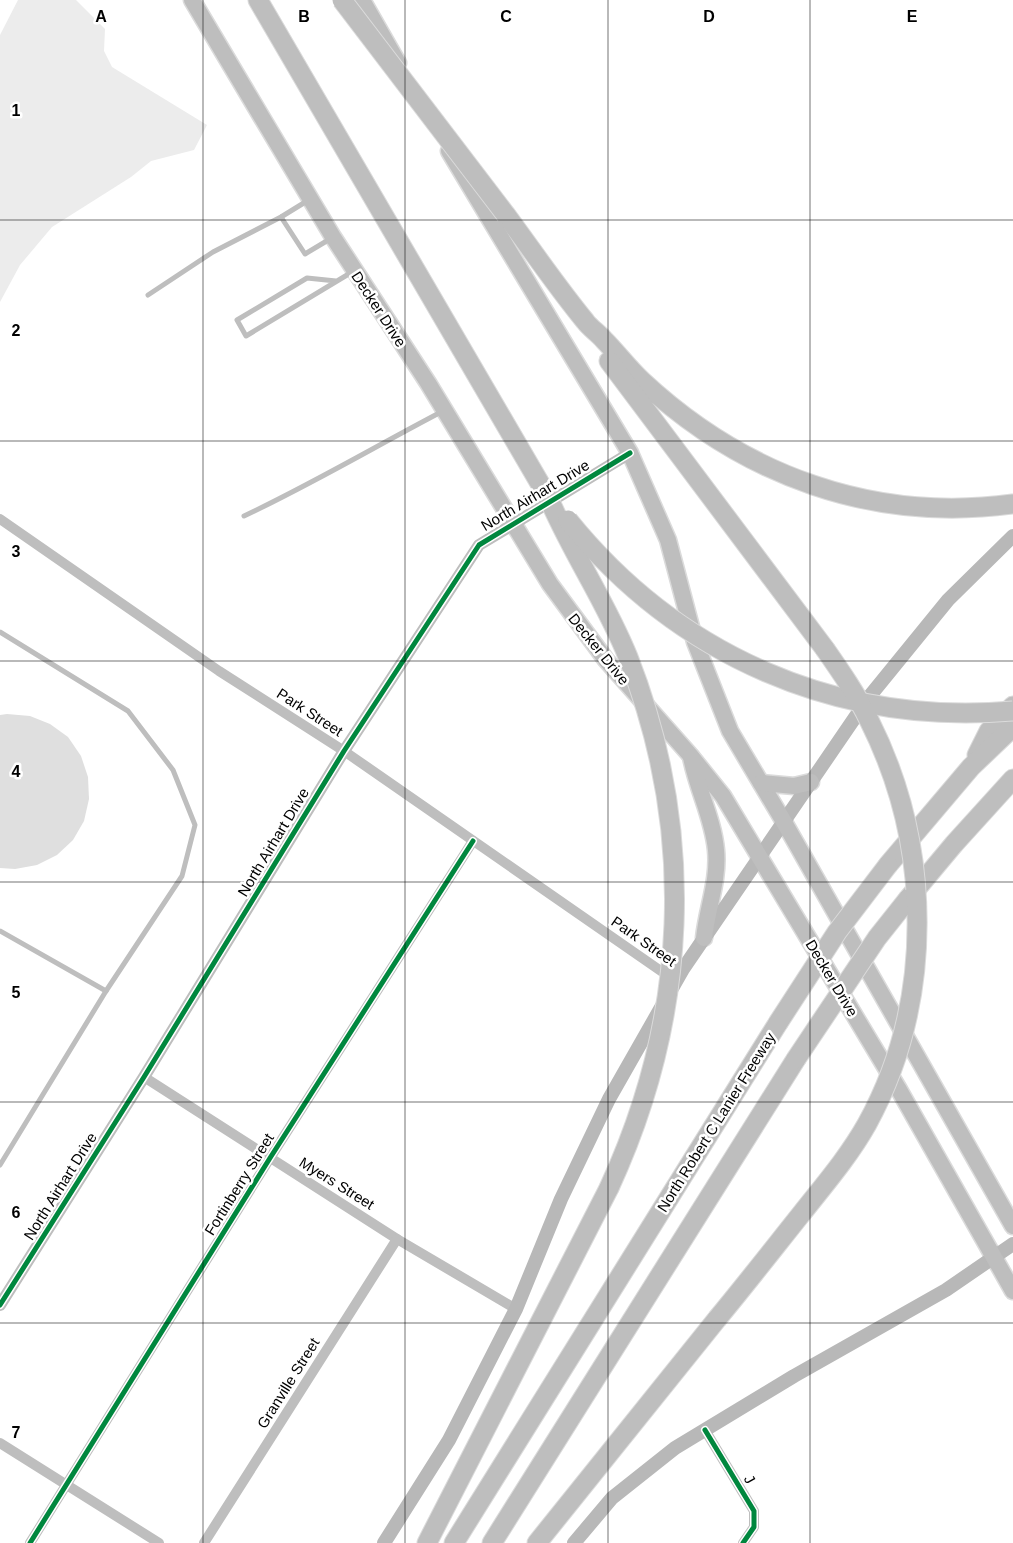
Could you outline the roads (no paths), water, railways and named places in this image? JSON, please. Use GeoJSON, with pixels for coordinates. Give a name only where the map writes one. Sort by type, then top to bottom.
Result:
{"type":"FeatureCollection","features":[{"type":"Feature","properties":{"kind":"highway"},"geometry":{"type":"LineString","coordinates":[[249,0],[295,63]]}},
{"type":"Feature","properties":{"kind":"highway"},"geometry":{"type":"LineString","coordinates":[[258,0],[549,499],[560,524],[610,616],[643,697],[664,784],[673,854],[674,940],[670,988],[662,1033],[642,1111],[610,1188],[427,1543]]}},
{"type":"Feature","properties":{"kind":"highway"},"geometry":{"type":"LineString","coordinates":[[342,0],[586,322],[642,381],[666,402],[712,436],[779,474],[811,486],[894,504],[949,508],[1013,504]]}},
{"type":"Feature","properties":{"kind":"highway"},"geometry":{"type":"LineString","coordinates":[[537,1543],[838,1168],[866,1125],[881,1096],[901,1040],[914,981],[917,911],[911,847],[902,805],[884,752],[849,684],[599,348],[586,322]]}},
{"type":"Feature","properties":{"kind":"highway"},"geometry":{"type":"LineString","coordinates":[[549,499],[604,562],[654,607],[682,628],[756,668],[810,689],[891,708],[958,713],[1013,711]]}},
{"type":"Feature","properties":{"kind":"highway"},"geometry":{"type":"LineString","coordinates":[[971,767],[989,731],[1013,706]]}},
{"type":"Feature","properties":{"kind":"highway","name":"North Robert C Lanier Freeway"},"geometry":{"type":"LineString","coordinates":[[454,1543],[778,1023],[837,932],[888,865],[971,767],[1013,727]]}},
{"type":"Feature","properties":{"kind":"highway"},"geometry":{"type":"LineString","coordinates":[[492,1543],[796,1059],[872,946],[954,844],[1013,779]]}},
{"type":"Feature","properties":{"kind":"highway"},"geometry":{"type":"LineString","coordinates":[[954,844],[1013,797]]}},
{"type":"Feature","properties":{"kind":"main road","name":"Decker Drive"},"geometry":{"type":"LineString","coordinates":[[192,0],[333,237],[444,411],[550,584],[617,673],[690,755],[723,796],[893,1080],[1013,1291]]}},
{"type":"Feature","properties":{"kind":"main road"},"geometry":{"type":"LineString","coordinates":[[362,0],[478,202],[630,453],[668,540],[695,642],[730,731],[784,822],[1013,1226]]}},
{"type":"Feature","properties":{"kind":"main road"},"geometry":{"type":"LineString","coordinates":[[384,1543],[449,1440],[516,1309],[561,1199],[608,1100],[676,981],[869,697],[948,600],[1013,536]]}},
{"type":"Feature","properties":{"kind":"main road"},"geometry":{"type":"LineString","coordinates":[[690,755],[695,781],[712,828],[716,852],[716,876],[706,917],[704,938]]}},
{"type":"Feature","properties":{"kind":"main road"},"geometry":{"type":"LineString","coordinates":[[761,783],[794,786],[811,782]]}},
{"type":"Feature","properties":{"kind":"main road"},"geometry":{"type":"LineString","coordinates":[[574,1543],[612,1498],[674,1448],[794,1376],[946,1290],[1013,1244]]}},
{"type":"Feature","properties":{"kind":"street","name":"North Airhart Drive"},"geometry":{"type":"LineString","coordinates":[[0,1305],[144,1077],[344,751],[479,545],[630,453]]}},
{"type":"Feature","properties":{"kind":"street","name":"Park Street"},"geometry":{"type":"LineString","coordinates":[[0,519],[219,671],[344,751],[676,981]]}},
{"type":"Feature","properties":{"kind":"street","name":"Fortinberry Street"},"geometry":{"type":"LineString","coordinates":[[30,1543],[270,1158],[473,840]]}},
{"type":"Feature","properties":{"kind":"street","name":"Myers Street"},"geometry":{"type":"LineString","coordinates":[[144,1077],[397,1239],[516,1309]]}},
{"type":"Feature","properties":{"kind":"street","name":"Granville Street"},"geometry":{"type":"LineString","coordinates":[[204,1543],[397,1239]]}},
{"type":"Feature","properties":{"kind":"street","name":"J"},"geometry":{"type":"LineString","coordinates":[[705,1430],[754,1511],[754,1527],[743,1543]]}},
{"type":"Feature","properties":{"kind":"street"},"geometry":{"type":"LineString","coordinates":[[0,1443],[159,1543]]}},
{"type":"Feature","properties":{"kind":"lane"},"geometry":{"type":"LineString","coordinates":[[148,295],[212,252],[281,217],[310,199]]}},
{"type":"Feature","properties":{"kind":"lane"},"geometry":{"type":"LineString","coordinates":[[281,217],[305,254],[333,237]]}},
{"type":"Feature","properties":{"kind":"lane"},"geometry":{"type":"LineString","coordinates":[[336,281],[308,278],[237,320],[246,336],[336,281],[354,270]]}},
{"type":"Feature","properties":{"kind":"lane"},"geometry":{"type":"LineString","coordinates":[[244,516],[309,485],[354,457],[444,411]]}},
{"type":"Feature","properties":{"kind":"lane"},"geometry":{"type":"LineString","coordinates":[[0,632],[128,710],[173,770],[195,825],[182,876],[106,991],[0,1165]]}},
{"type":"Feature","properties":{"kind":"lane"},"geometry":{"type":"LineString","coordinates":[[0,931],[106,991]]}}]}
